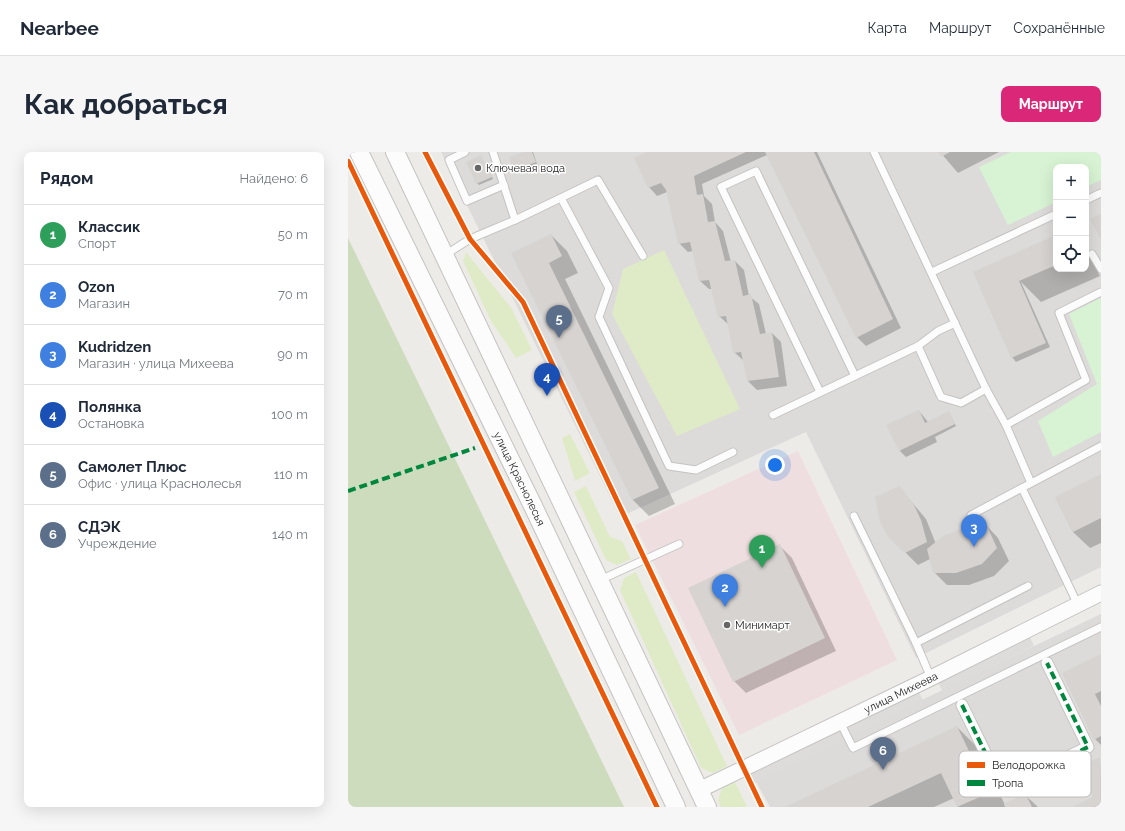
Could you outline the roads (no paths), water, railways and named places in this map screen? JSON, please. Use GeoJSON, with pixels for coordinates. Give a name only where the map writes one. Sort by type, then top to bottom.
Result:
{"type":"FeatureCollection","features":[{"type":"Feature","properties":{"kind":"street","name":"улица Краснолесья"},"geometry":{"type":"LineString","coordinates":[[359,152],[533,506],[676,807]]}},
{"type":"Feature","properties":{"kind":"street"},"geometry":{"type":"LineString","coordinates":[[395,152],[598,581],[707,807]]}},
{"type":"Feature","properties":{"kind":"street","name":"улица Михеева"},"geometry":{"type":"LineString","coordinates":[[699,790],[931,678],[1101,593]]}},
{"type":"Feature","properties":{"kind":"street"},"geometry":{"type":"LineString","coordinates":[[1046,663],[1088,747],[1080,751]]}},
{"type":"Feature","properties":{"kind":"street"},"geometry":{"type":"LineString","coordinates":[[962,705],[985,751]]}},
{"type":"Feature","properties":{"kind":"lane"},"geometry":{"type":"LineString","coordinates":[[465,152],[449,160],[467,201],[504,185]]}},
{"type":"Feature","properties":{"kind":"lane"},"geometry":{"type":"LineString","coordinates":[[493,152],[515,220]]}},
{"type":"Feature","properties":{"kind":"lane"},"geometry":{"type":"LineString","coordinates":[[874,152],[986,389],[1006,425],[1031,483]]}},
{"type":"Feature","properties":{"kind":"lane"},"geometry":{"type":"LineString","coordinates":[[820,392],[721,187],[756,171],[855,376]]}},
{"type":"Feature","properties":{"kind":"lane"},"geometry":{"type":"LineString","coordinates":[[444,255],[470,239],[515,220],[598,180],[643,256]]}},
{"type":"Feature","properties":{"kind":"lane"},"geometry":{"type":"LineString","coordinates":[[1089,199],[1101,193]]}},
{"type":"Feature","properties":{"kind":"lane"},"geometry":{"type":"LineString","coordinates":[[561,198],[609,288],[599,317],[669,466],[696,470],[733,452]]}},
{"type":"Feature","properties":{"kind":"lane"},"geometry":{"type":"LineString","coordinates":[[932,272],[1053,215]]}},
{"type":"Feature","properties":{"kind":"lane"},"geometry":{"type":"LineString","coordinates":[[1092,254],[1101,269]]}},
{"type":"Feature","properties":{"kind":"lane"},"geometry":{"type":"LineString","coordinates":[[1006,425],[1086,380],[1059,313],[1101,292]]}},
{"type":"Feature","properties":{"kind":"lane"},"geometry":{"type":"LineString","coordinates":[[773,415],[918,346],[938,331],[955,324]]}},
{"type":"Feature","properties":{"kind":"lane"},"geometry":{"type":"LineString","coordinates":[[918,346],[941,397],[961,403],[986,389]]}},
{"type":"Feature","properties":{"kind":"lane"},"geometry":{"type":"LineString","coordinates":[[971,515],[1101,446]]}},
{"type":"Feature","properties":{"kind":"lane"},"geometry":{"type":"LineString","coordinates":[[1022,488],[1078,605]]}},
{"type":"Feature","properties":{"kind":"lane"},"geometry":{"type":"LineString","coordinates":[[854,516],[916,643],[931,678]]}},
{"type":"Feature","properties":{"kind":"lane"},"geometry":{"type":"LineString","coordinates":[[598,581],[679,544]]}},
{"type":"Feature","properties":{"kind":"lane"},"geometry":{"type":"LineString","coordinates":[[916,643],[1028,586]]}},
{"type":"Feature","properties":{"kind":"lane"},"geometry":{"type":"LineString","coordinates":[[840,722],[853,748],[1101,627]]}},
{"type":"Feature","properties":{"kind":"place","name":"Ключевая вода"},"geometry":{"type":"Point","coordinates":[478,168]}},
{"type":"Feature","properties":{"kind":"place","name":"Самолет Плюс"},"geometry":{"type":"Point","coordinates":[559,338]}},
{"type":"Feature","properties":{"kind":"place","name":"Полянка"},"geometry":{"type":"Point","coordinates":[547,396]}},
{"type":"Feature","properties":{"kind":"place","name":"Kudridzen"},"geometry":{"type":"Point","coordinates":[974,547]}},
{"type":"Feature","properties":{"kind":"place","name":"Классик"},"geometry":{"type":"Point","coordinates":[762,568]}},
{"type":"Feature","properties":{"kind":"place","name":"Ozon"},"geometry":{"type":"Point","coordinates":[725,607]}},
{"type":"Feature","properties":{"kind":"place","name":"Минимарт"},"geometry":{"type":"Point","coordinates":[727,625]}},
{"type":"Feature","properties":{"kind":"place","name":"СДЭК"},"geometry":{"type":"Point","coordinates":[883,770]}}]}
